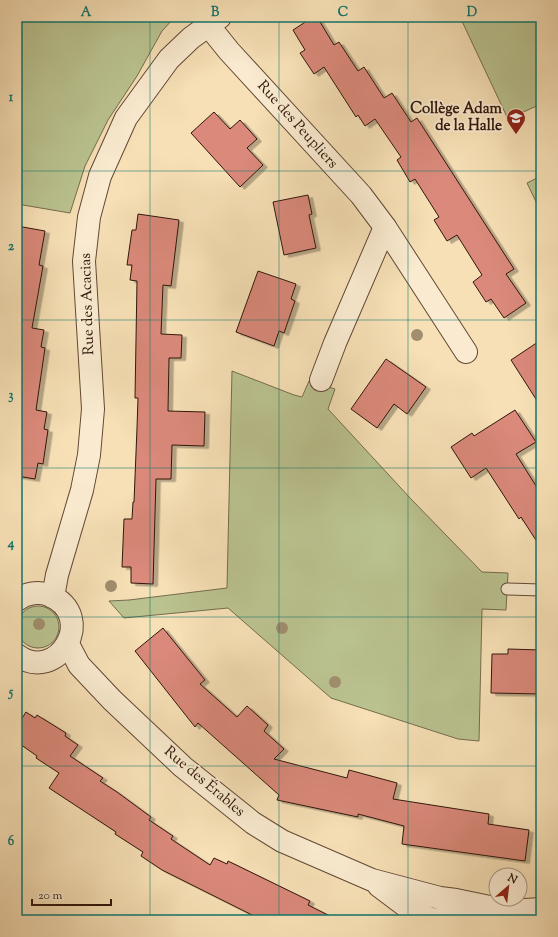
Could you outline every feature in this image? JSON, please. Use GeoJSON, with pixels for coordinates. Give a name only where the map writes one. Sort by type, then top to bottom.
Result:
{"type":"FeatureCollection","features":[{"type":"Feature","properties":{"kind":"street","name":"Rue des Peupliers"},"geometry":{"type":"LineString","coordinates":[[206,27],[361,195],[385,227],[466,352]]}},
{"type":"Feature","properties":{"kind":"street","name":"Rue des Acacias"},"geometry":{"type":"LineString","coordinates":[[53,597],[57,575],[82,490],[89,455],[93,409],[84,262],[89,217],[100,176],[126,118],[169,59],[206,27]]}},
{"type":"Feature","properties":{"kind":"street"},"geometry":{"type":"LineString","coordinates":[[321,380],[385,227]]}},
{"type":"Feature","properties":{"kind":"street"},"geometry":{"type":"LineString","coordinates":[[17,600],[27,594],[36,593],[45,593],[53,597],[64,605],[71,617],[72,631],[68,644],[56,657],[39,662],[30,661],[17,654]]}},
{"type":"Feature","properties":{"kind":"street","name":"Rue des Érables"},"geometry":{"type":"LineString","coordinates":[[68,644],[79,665],[112,700],[183,766],[232,808],[282,841],[372,880],[411,910],[440,916],[456,900],[509,911]]}},
{"type":"Feature","properties":{"kind":"street","name":"Rue des Érables"},"geometry":{"type":"LineString","coordinates":[[464,920],[509,911],[541,909]]}},
{"type":"Feature","properties":{"kind":"lane"},"geometry":{"type":"LineString","coordinates":[[507,588],[541,590]]}},
{"type":"Feature","properties":{"kind":"green space"},"geometry":{"type":"Polygon","coordinates":[[[17,17],[175,17],[162,31],[137,76],[108,120],[85,166],[70,213],[17,204],[17,17]]]}},
{"type":"Feature","properties":{"kind":"green space"},"geometry":{"type":"Polygon","coordinates":[[[460,17],[541,17],[541,104],[508,119],[460,17]]]}},
{"type":"Feature","properties":{"kind":"green space"},"geometry":{"type":"Polygon","coordinates":[[[541,176],[541,212],[527,183],[541,176]]]}},
{"type":"Feature","properties":{"kind":"green space"},"geometry":{"type":"Polygon","coordinates":[[[232,371],[302,397],[309,381],[335,389],[328,409],[411,499],[482,572],[508,573],[506,610],[482,609],[479,741],[458,739],[331,698],[228,608],[124,618],[109,601],[227,588],[232,371]]]}},
{"type":"Feature","properties":{"kind":"green space"},"geometry":{"type":"Polygon","coordinates":[[[38,606],[53,612],[59,627],[53,642],[38,648],[23,642],[17,627],[23,612],[38,606]]]}},
{"type":"Feature","properties":{"kind":"building"},"geometry":{"type":"Polygon","coordinates":[[[313,17],[317,17],[334,45],[339,42],[358,71],[364,67],[384,98],[392,93],[411,122],[417,118],[514,269],[506,274],[526,303],[504,318],[491,299],[486,302],[473,282],[482,275],[457,235],[447,241],[434,220],[439,217],[415,179],[410,182],[397,160],[401,157],[375,119],[365,126],[358,115],[356,117],[324,67],[314,74],[300,53],[305,50],[293,30],[313,17]]]}},
{"type":"Feature","properties":{"kind":"building"},"geometry":{"type":"Polygon","coordinates":[[[214,112],[230,129],[240,120],[257,139],[247,148],[263,165],[240,187],[191,133],[214,112]]]}},
{"type":"Feature","properties":{"kind":"building"},"geometry":{"type":"Polygon","coordinates":[[[308,195],[312,214],[309,215],[316,248],[284,255],[273,202],[308,195]]]}},
{"type":"Feature","properties":{"kind":"building"},"geometry":{"type":"Polygon","coordinates":[[[138,214],[179,220],[171,286],[163,285],[161,334],[182,335],[181,358],[169,358],[168,411],[205,412],[204,446],[172,445],[171,479],[156,479],[153,584],[131,583],[131,567],[122,567],[124,519],[132,519],[134,502],[138,398],[135,398],[137,281],[130,280],[132,265],[127,265],[132,230],[136,230],[138,214]]]}},
{"type":"Feature","properties":{"kind":"building"},"geometry":{"type":"Polygon","coordinates":[[[17,226],[45,231],[39,265],[43,266],[32,328],[44,330],[41,347],[45,348],[36,410],[47,412],[44,429],[48,430],[43,464],[38,463],[35,479],[17,476],[17,226]]]}},
{"type":"Feature","properties":{"kind":"building"},"geometry":{"type":"Polygon","coordinates":[[[258,271],[296,284],[291,299],[295,301],[284,333],[279,331],[274,346],[236,332],[258,271]]]}},
{"type":"Feature","properties":{"kind":"building"},"geometry":{"type":"Polygon","coordinates":[[[541,340],[541,407],[511,360],[541,340]]]}},
{"type":"Feature","properties":{"kind":"building"},"geometry":{"type":"Polygon","coordinates":[[[386,359],[426,387],[407,414],[394,404],[377,428],[351,409],[386,359]]]}},
{"type":"Feature","properties":{"kind":"building"},"geometry":{"type":"Polygon","coordinates":[[[515,410],[536,442],[516,454],[541,494],[541,548],[521,517],[519,519],[486,468],[471,478],[451,447],[472,433],[474,436],[515,410]]]}},
{"type":"Feature","properties":{"kind":"building"},"geometry":{"type":"Polygon","coordinates":[[[163,628],[205,680],[200,684],[237,717],[247,706],[268,725],[264,731],[284,749],[274,759],[347,778],[349,770],[397,783],[393,799],[489,814],[488,824],[529,830],[525,861],[402,844],[404,826],[358,814],[358,817],[277,800],[279,795],[198,723],[195,727],[135,651],[163,628]]]}},
{"type":"Feature","properties":{"kind":"building"},"geometry":{"type":"Polygon","coordinates":[[[508,649],[541,650],[541,694],[491,693],[492,654],[508,654],[508,649]]]}},
{"type":"Feature","properties":{"kind":"building"},"geometry":{"type":"Polygon","coordinates":[[[26,712],[35,718],[37,715],[66,733],[65,736],[78,745],[70,756],[103,778],[100,781],[151,817],[149,820],[173,836],[171,839],[210,865],[214,858],[227,864],[228,861],[310,901],[308,905],[338,920],[262,920],[162,870],[141,856],[143,852],[115,834],[116,832],[49,788],[59,773],[36,758],[37,756],[17,742],[17,726],[26,712]]]}},
{"type":"Feature","properties":{"kind":"place","name":"Collège Adam de la Halle"},"geometry":{"type":"Point","coordinates":[516,135]}}]}
